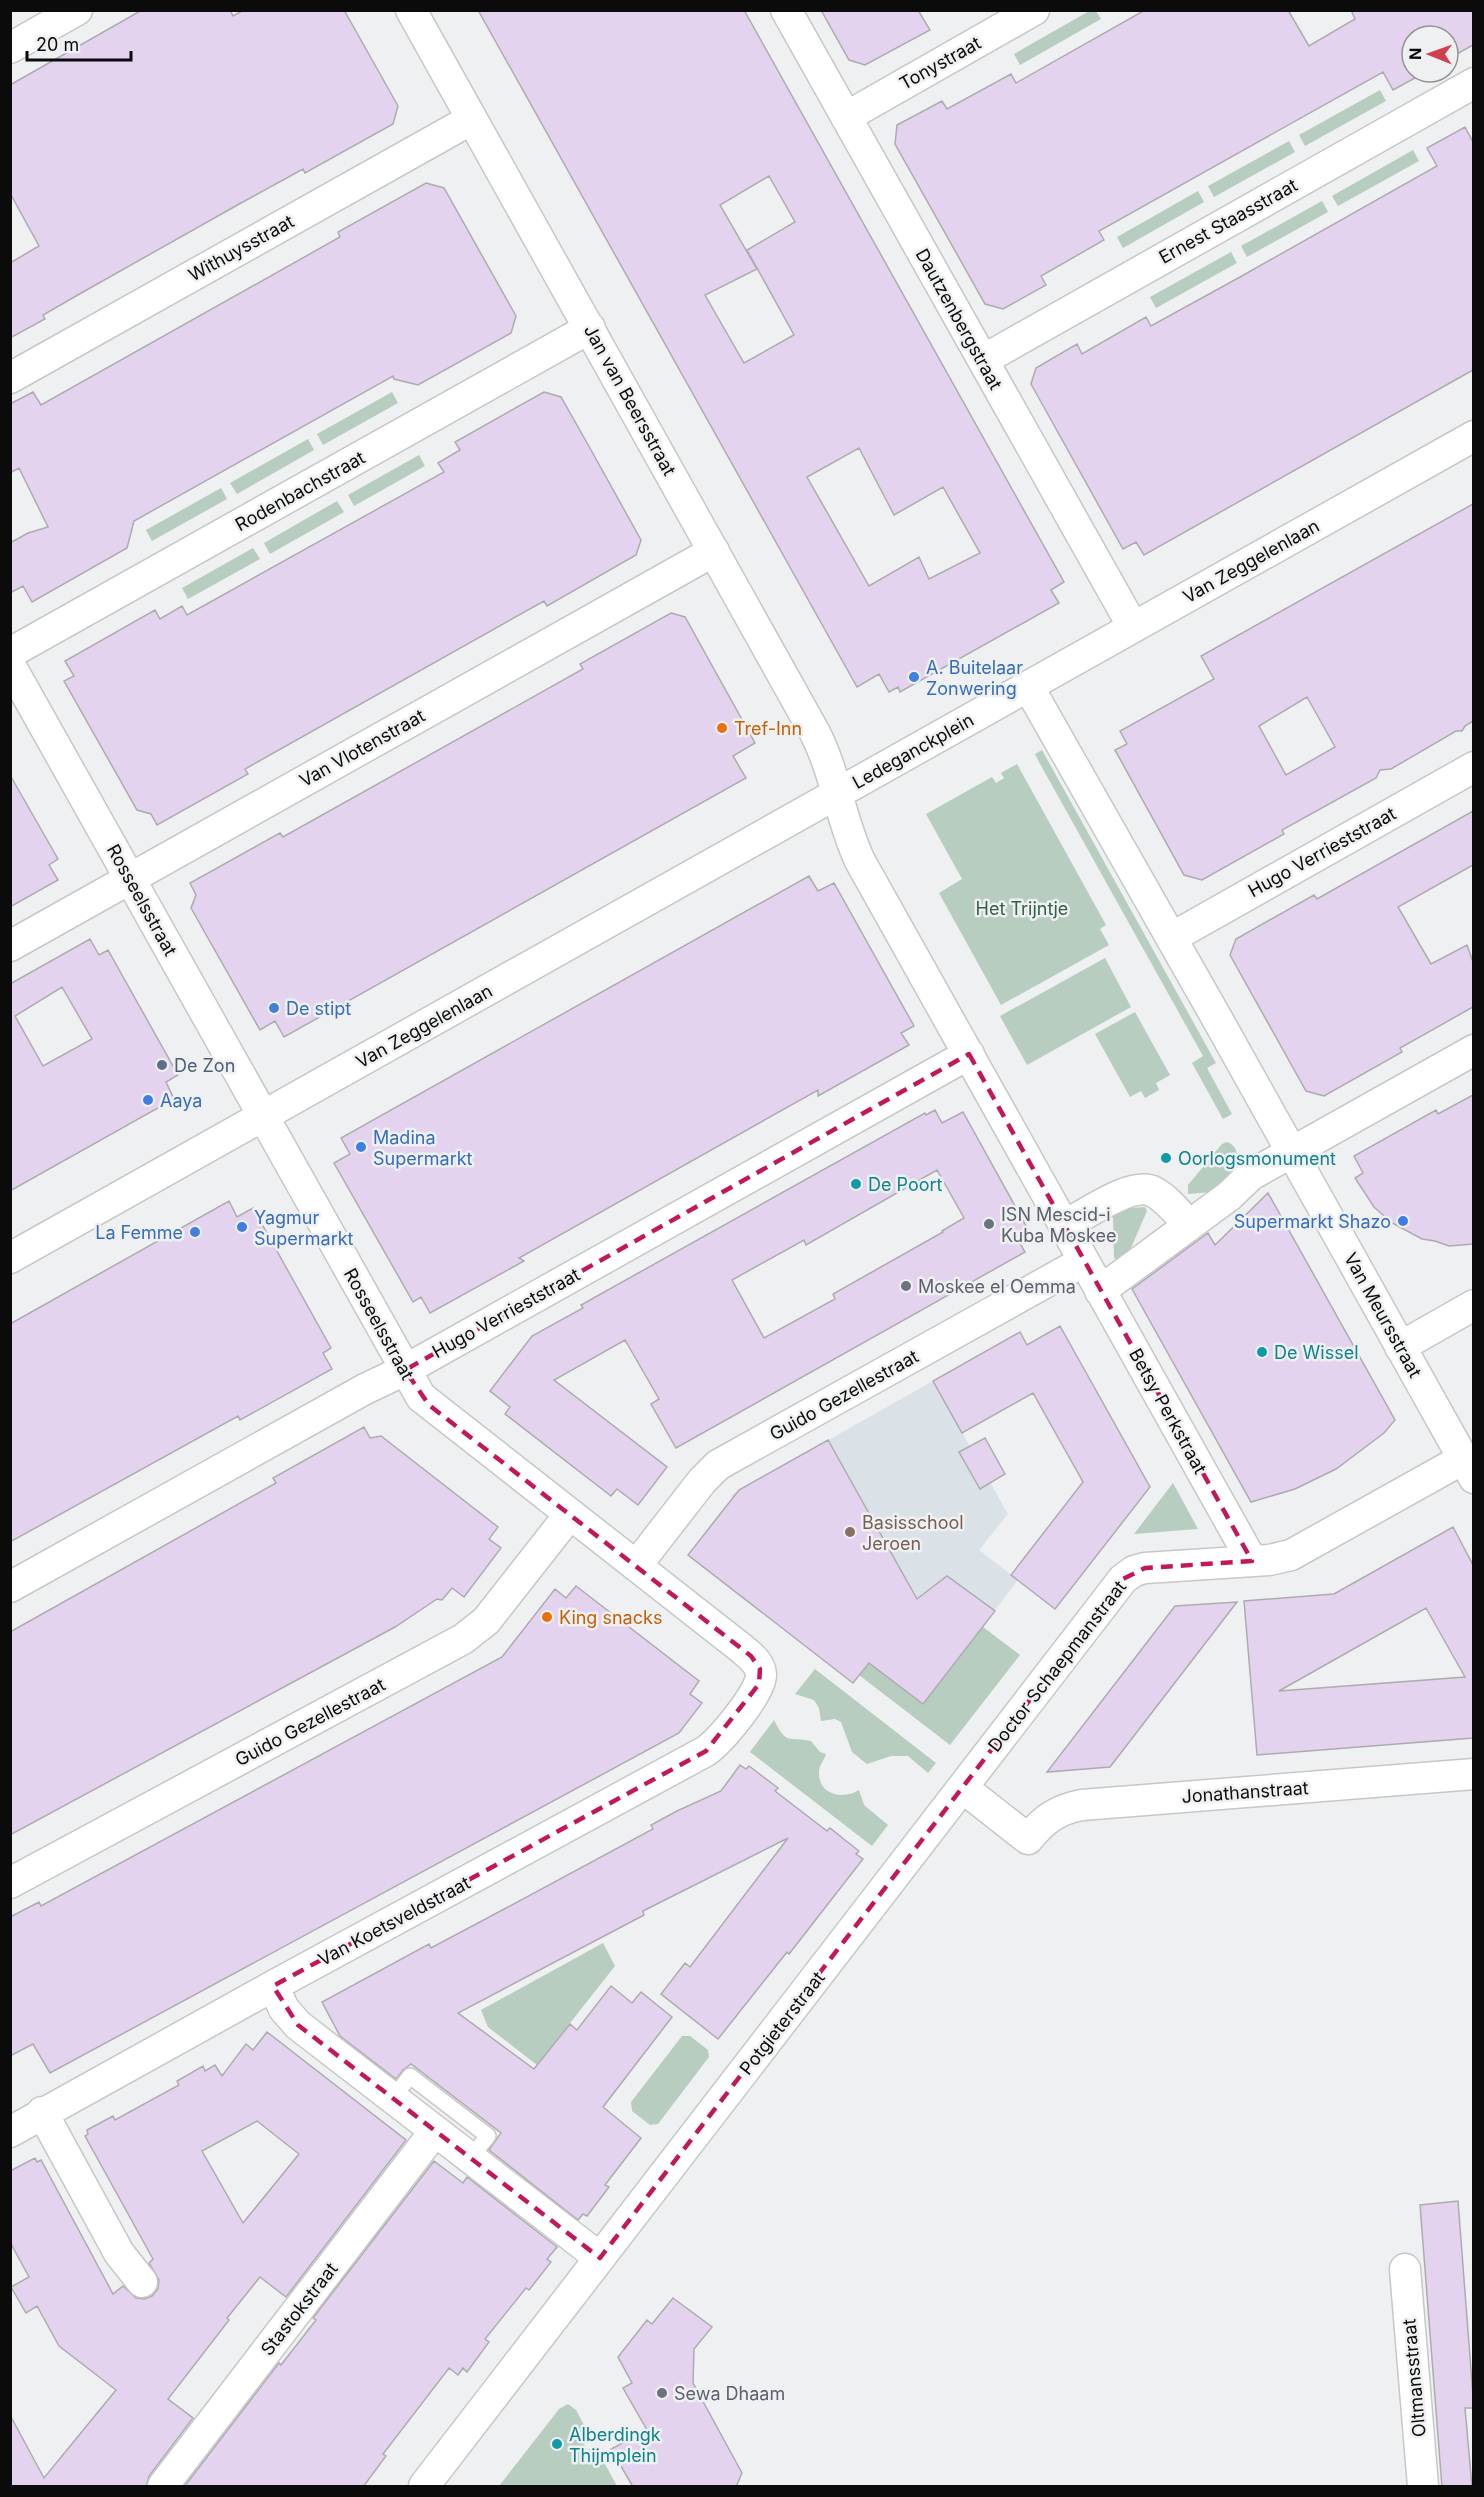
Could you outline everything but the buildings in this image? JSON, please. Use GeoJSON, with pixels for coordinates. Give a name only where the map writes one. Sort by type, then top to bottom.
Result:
{"type":"FeatureCollection","features":[{"type":"Feature","properties":{"kind":"street"},"geometry":{"type":"LineString","coordinates":[[10,48],[77,10]]}},
{"type":"Feature","properties":{"kind":"street","name":"Jan van Beersstraat"},"geometry":{"type":"LineString","coordinates":[[411,10],[815,733],[828,762],[837,794]]}},
{"type":"Feature","properties":{"kind":"street","name":"Dautzenbergstraat"},"geometry":{"type":"LineString","coordinates":[[786,10],[1134,627]]}},
{"type":"Feature","properties":{"kind":"street","name":"Tonystraat"},"geometry":{"type":"LineString","coordinates":[[846,117],[1034,10]]}},
{"type":"Feature","properties":{"kind":"street","name":"Ernest Staasstraat"},"geometry":{"type":"LineString","coordinates":[[982,360],[1473,83]]}},
{"type":"Feature","properties":{"kind":"street","name":"Withuysstraat"},"geometry":{"type":"LineString","coordinates":[[10,378],[472,119]]}},
{"type":"Feature","properties":{"kind":"street","name":"Rodenbachstraat"},"geometry":{"type":"LineString","coordinates":[[10,653],[590,328]]}},
{"type":"Feature","properties":{"kind":"street","name":"Van Zeggelenlaan"},"geometry":{"type":"LineString","coordinates":[[1028,686],[1473,436]]}},
{"type":"Feature","properties":{"kind":"street","name":"Van Vlotenstraat"},"geometry":{"type":"LineString","coordinates":[[10,946],[714,551]]}},
{"type":"Feature","properties":{"kind":"street","name":"Rosseelsstraat"},"geometry":{"type":"LineString","coordinates":[[10,665],[421,1397],[751,1656],[761,1673],[757,1688]]}},
{"type":"Feature","properties":{"kind":"street"},"geometry":{"type":"LineString","coordinates":[[1028,686],[1292,1152]]}},
{"type":"Feature","properties":{"kind":"street","name":"Ledeganckplein"},"geometry":{"type":"LineString","coordinates":[[1028,686],[837,794],[846,829],[860,861],[1084,1261]]}},
{"type":"Feature","properties":{"kind":"street","name":"Hugo Verrieststraat"},"geometry":{"type":"LineString","coordinates":[[1171,938],[1473,767]]}},
{"type":"Feature","properties":{"kind":"street","name":"Van Zeggelenlaan"},"geometry":{"type":"LineString","coordinates":[[10,1258],[837,794]]}},
{"type":"Feature","properties":{"kind":"street"},"geometry":{"type":"LineString","coordinates":[[1100,1291],[1229,1196],[1251,1175],[1473,1050]]}},
{"type":"Feature","properties":{"kind":"street","name":"Hugo Verrieststraat"},"geometry":{"type":"LineString","coordinates":[[10,1587],[365,1389],[405,1370],[969,1054]]}},
{"type":"Feature","properties":{"kind":"street","name":"Van Meursstraat"},"geometry":{"type":"LineString","coordinates":[[1292,1152],[1468,1469]]}},
{"type":"Feature","properties":{"kind":"street"},"geometry":{"type":"LineString","coordinates":[[1064,1226],[1094,1201],[1132,1190],[1147,1189],[1159,1196],[1189,1225]]}},
{"type":"Feature","properties":{"kind":"street","name":"Betsy Perkstraat"},"geometry":{"type":"LineString","coordinates":[[1084,1261],[1252,1561]]}},
{"type":"Feature","properties":{"kind":"street","name":"Guido Gezellestraat"},"geometry":{"type":"LineString","coordinates":[[636,1566],[702,1481],[718,1465],[1084,1261]]}},
{"type":"Feature","properties":{"kind":"street"},"geometry":{"type":"LineString","coordinates":[[1400,1347],[1473,1305]]}},
{"type":"Feature","properties":{"kind":"street","name":"Doctor Schaepmanstraat"},"geometry":{"type":"LineString","coordinates":[[963,1788],[1128,1575],[1145,1568],[1280,1558],[1296,1553],[1468,1469]]}},
{"type":"Feature","properties":{"kind":"street","name":"Guido Gezellestraat"},"geometry":{"type":"LineString","coordinates":[[10,1883],[464,1639],[490,1617],[570,1514]]}},
{"type":"Feature","properties":{"kind":"street","name":"Van Koetsveldstraat"},"geometry":{"type":"LineString","coordinates":[[10,2132],[42,2112],[706,1751],[723,1735],[757,1688]]}},
{"type":"Feature","properties":{"kind":"street","name":"Jonathanstraat"},"geometry":{"type":"LineString","coordinates":[[963,1788],[1029,1839],[1049,1817],[1068,1808],[1082,1805],[1473,1774]]}},
{"type":"Feature","properties":{"kind":"street","name":"Potgieterstraat"},"geometry":{"type":"LineString","coordinates":[[600,2258],[963,1788]]}},
{"type":"Feature","properties":{"kind":"street"},"geometry":{"type":"LineString","coordinates":[[273,1986],[284,2009],[294,2022],[600,2258],[424,2487]]}},
{"type":"Feature","properties":{"kind":"street"},"geometry":{"type":"LineString","coordinates":[[42,2112],[119,2253],[142,2282]]}},
{"type":"Feature","properties":{"kind":"street","name":"Stastokstraat"},"geometry":{"type":"LineString","coordinates":[[163,2487],[435,2131]]}},
{"type":"Feature","properties":{"kind":"street","name":"Oltmansstraat"},"geometry":{"type":"LineString","coordinates":[[1405,2269],[1423,2487]]}},
{"type":"Feature","properties":{"kind":"lane"},"geometry":{"type":"LineString","coordinates":[[393,2098],[411,2076],[428,2089],[488,2136],[471,2158]]}},
{"type":"Feature","properties":{"kind":"highlighted area"},"geometry":{"type":"Polygon","coordinates":[[[969,1054],[1252,1561],[1145,1568],[1123,1579],[600,2258],[298,2025],[273,1986],[706,1751],[759,1684],[760,1669],[751,1656],[429,1405],[405,1370],[969,1054]]]}},
{"type":"Feature","properties":{"kind":"shaded area","name":"Basisschool Jeroen"},"geometry":{"type":"Polygon","coordinates":[[[933,1381],[1008,1514],[979,1550],[1018,1580],[923,1704],[869,1663],[853,1683],[688,1555],[728,1503],[734,1500],[731,1495],[933,1381]]]}},
{"type":"Feature","properties":{"kind":"green space"},"geometry":{"type":"Polygon","coordinates":[[[1091,10],[1096,11],[1101,19],[1020,65],[1014,54],[1091,10]]]}},
{"type":"Feature","properties":{"kind":"green space"},"geometry":{"type":"Polygon","coordinates":[[[1380,90],[1386,101],[1305,146],[1299,135],[1380,90]]]}},
{"type":"Feature","properties":{"kind":"green space"},"geometry":{"type":"Polygon","coordinates":[[[1289,141],[1295,152],[1214,197],[1208,186],[1289,141]]]}},
{"type":"Feature","properties":{"kind":"green space"},"geometry":{"type":"Polygon","coordinates":[[[1413,150],[1419,161],[1338,206],[1332,196],[1413,150]]]}},
{"type":"Feature","properties":{"kind":"green space"},"geometry":{"type":"Polygon","coordinates":[[[1198,191],[1204,202],[1123,248],[1117,237],[1198,191]]]}},
{"type":"Feature","properties":{"kind":"green space"},"geometry":{"type":"Polygon","coordinates":[[[1322,201],[1328,212],[1247,257],[1241,246],[1322,201]]]}},
{"type":"Feature","properties":{"kind":"green space"},"geometry":{"type":"Polygon","coordinates":[[[1231,252],[1237,263],[1156,308],[1150,297],[1231,252]]]}},
{"type":"Feature","properties":{"kind":"green space"},"geometry":{"type":"Polygon","coordinates":[[[392,392],[398,403],[323,445],[317,434],[392,392]]]}},
{"type":"Feature","properties":{"kind":"green space"},"geometry":{"type":"Polygon","coordinates":[[[308,439],[314,450],[237,494],[230,483],[308,439]]]}},
{"type":"Feature","properties":{"kind":"green space"},"geometry":{"type":"Polygon","coordinates":[[[419,455],[425,466],[354,506],[348,495],[419,455]]]}},
{"type":"Feature","properties":{"kind":"green space"},"geometry":{"type":"Polygon","coordinates":[[[221,488],[227,499],[152,541],[146,530],[221,488]]]}},
{"type":"Feature","properties":{"kind":"green space"},"geometry":{"type":"Polygon","coordinates":[[[337,501],[344,512],[270,554],[264,543],[337,501]]]}},
{"type":"Feature","properties":{"kind":"green space"},"geometry":{"type":"Polygon","coordinates":[[[253,548],[260,559],[188,599],[182,588],[253,548]]]}},
{"type":"Feature","properties":{"kind":"green space"},"geometry":{"type":"Polygon","coordinates":[[[1042,750],[1216,1063],[1207,1068],[1232,1114],[1223,1119],[1192,1063],[1203,1056],[1039,762],[1035,754],[1042,750]]]}},
{"type":"Feature","properties":{"kind":"green space","name":"Het Trijntje"},"geometry":{"type":"Polygon","coordinates":[[[1017,764],[1106,925],[1100,929],[1109,945],[1001,1005],[939,893],[962,879],[926,814],[992,777],[996,783],[1004,778],[1001,773],[1017,764]]]}},
{"type":"Feature","properties":{"kind":"green space"},"geometry":{"type":"Polygon","coordinates":[[[1105,958],[1131,1007],[1027,1065],[1000,1016],[1105,958]]]}},
{"type":"Feature","properties":{"kind":"green space"},"geometry":{"type":"Polygon","coordinates":[[[1135,1012],[1170,1075],[1156,1083],[1159,1090],[1145,1098],[1141,1091],[1130,1097],[1095,1034],[1135,1012]]]}},
{"type":"Feature","properties":{"kind":"green space"},"geometry":{"type":"Polygon","coordinates":[[[1227,1142],[1233,1145],[1237,1157],[1226,1189],[1188,1194],[1188,1185],[1222,1144],[1227,1142]]]}},
{"type":"Feature","properties":{"kind":"green space"},"geometry":{"type":"Polygon","coordinates":[[[1145,1207],[1147,1211],[1127,1257],[1121,1261],[1114,1258],[1113,1215],[1118,1209],[1145,1207]]]}},
{"type":"Feature","properties":{"kind":"green space"},"geometry":{"type":"Polygon","coordinates":[[[1173,1483],[1198,1529],[1134,1534],[1173,1483]]]}},
{"type":"Feature","properties":{"kind":"green space"},"geometry":{"type":"Polygon","coordinates":[[[983,1627],[1020,1655],[950,1745],[859,1675],[869,1662],[923,1704],[983,1627]]]}},
{"type":"Feature","properties":{"kind":"green space"},"geometry":{"type":"Polygon","coordinates":[[[815,1669],[936,1763],[928,1773],[908,1756],[891,1756],[867,1764],[852,1752],[841,1722],[835,1719],[821,1721],[819,1708],[814,1700],[795,1694],[815,1669]]]}},
{"type":"Feature","properties":{"kind":"green space"},"geometry":{"type":"Polygon","coordinates":[[[774,1720],[785,1737],[811,1741],[820,1752],[826,1754],[819,1772],[820,1780],[827,1790],[846,1795],[859,1790],[864,1805],[888,1825],[872,1846],[750,1752],[774,1720]]]}},
{"type":"Feature","properties":{"kind":"green space"},"geometry":{"type":"Polygon","coordinates":[[[603,1943],[615,1966],[537,2065],[488,2027],[481,2010],[603,1943]]]}},
{"type":"Feature","properties":{"kind":"green space"},"geometry":{"type":"Polygon","coordinates":[[[682,2036],[690,2036],[708,2050],[709,2057],[658,2124],[650,2125],[632,2111],[631,2102],[682,2036]]]}},
{"type":"Feature","properties":{"kind":"green space","name":"Alberdingk Thijmplein"},"geometry":{"type":"Polygon","coordinates":[[[568,2404],[576,2410],[591,2438],[583,2442],[587,2450],[595,2446],[617,2486],[499,2486],[559,2409],[568,2404]]]}},
{"type":"Feature","properties":{"kind":"place","name":"A. Buitelaar Zonwering"},"geometry":{"type":"Point","coordinates":[914,677]}},
{"type":"Feature","properties":{"kind":"place","name":"Tref-Inn"},"geometry":{"type":"Point","coordinates":[722,728]}},
{"type":"Feature","properties":{"kind":"place","name":"De stipt"},"geometry":{"type":"Point","coordinates":[274,1008]}},
{"type":"Feature","properties":{"kind":"place","name":"De Zon"},"geometry":{"type":"Point","coordinates":[162,1065]}},
{"type":"Feature","properties":{"kind":"place","name":"Aaya"},"geometry":{"type":"Point","coordinates":[148,1100]}},
{"type":"Feature","properties":{"kind":"place","name":"Madina Supermarkt"},"geometry":{"type":"Point","coordinates":[361,1147]}},
{"type":"Feature","properties":{"kind":"place","name":"Oorlogsmonument"},"geometry":{"type":"Point","coordinates":[1166,1158]}},
{"type":"Feature","properties":{"kind":"place","name":"De Poort"},"geometry":{"type":"Point","coordinates":[856,1184]}},
{"type":"Feature","properties":{"kind":"place","name":"Supermarkt Shazo"},"geometry":{"type":"Point","coordinates":[1403,1221]}},
{"type":"Feature","properties":{"kind":"place","name":"ISN Mescid-i Kuba Moskee"},"geometry":{"type":"Point","coordinates":[989,1224]}},
{"type":"Feature","properties":{"kind":"place","name":"Yagmur Supermarkt"},"geometry":{"type":"Point","coordinates":[242,1227]}},
{"type":"Feature","properties":{"kind":"place","name":"La Femme"},"geometry":{"type":"Point","coordinates":[195,1232]}},
{"type":"Feature","properties":{"kind":"place","name":"Moskee el Oemma"},"geometry":{"type":"Point","coordinates":[906,1286]}},
{"type":"Feature","properties":{"kind":"place","name":"De Wissel"},"geometry":{"type":"Point","coordinates":[1262,1352]}},
{"type":"Feature","properties":{"kind":"place","name":"Basisschool Jeroen"},"geometry":{"type":"Point","coordinates":[850,1532]}},
{"type":"Feature","properties":{"kind":"place","name":"King snacks"},"geometry":{"type":"Point","coordinates":[547,1617]}},
{"type":"Feature","properties":{"kind":"place","name":"Sewa Dhaam"},"geometry":{"type":"Point","coordinates":[662,2393]}},
{"type":"Feature","properties":{"kind":"place","name":"Alberdingk Thijmplein"},"geometry":{"type":"Point","coordinates":[557,2444]}}]}
